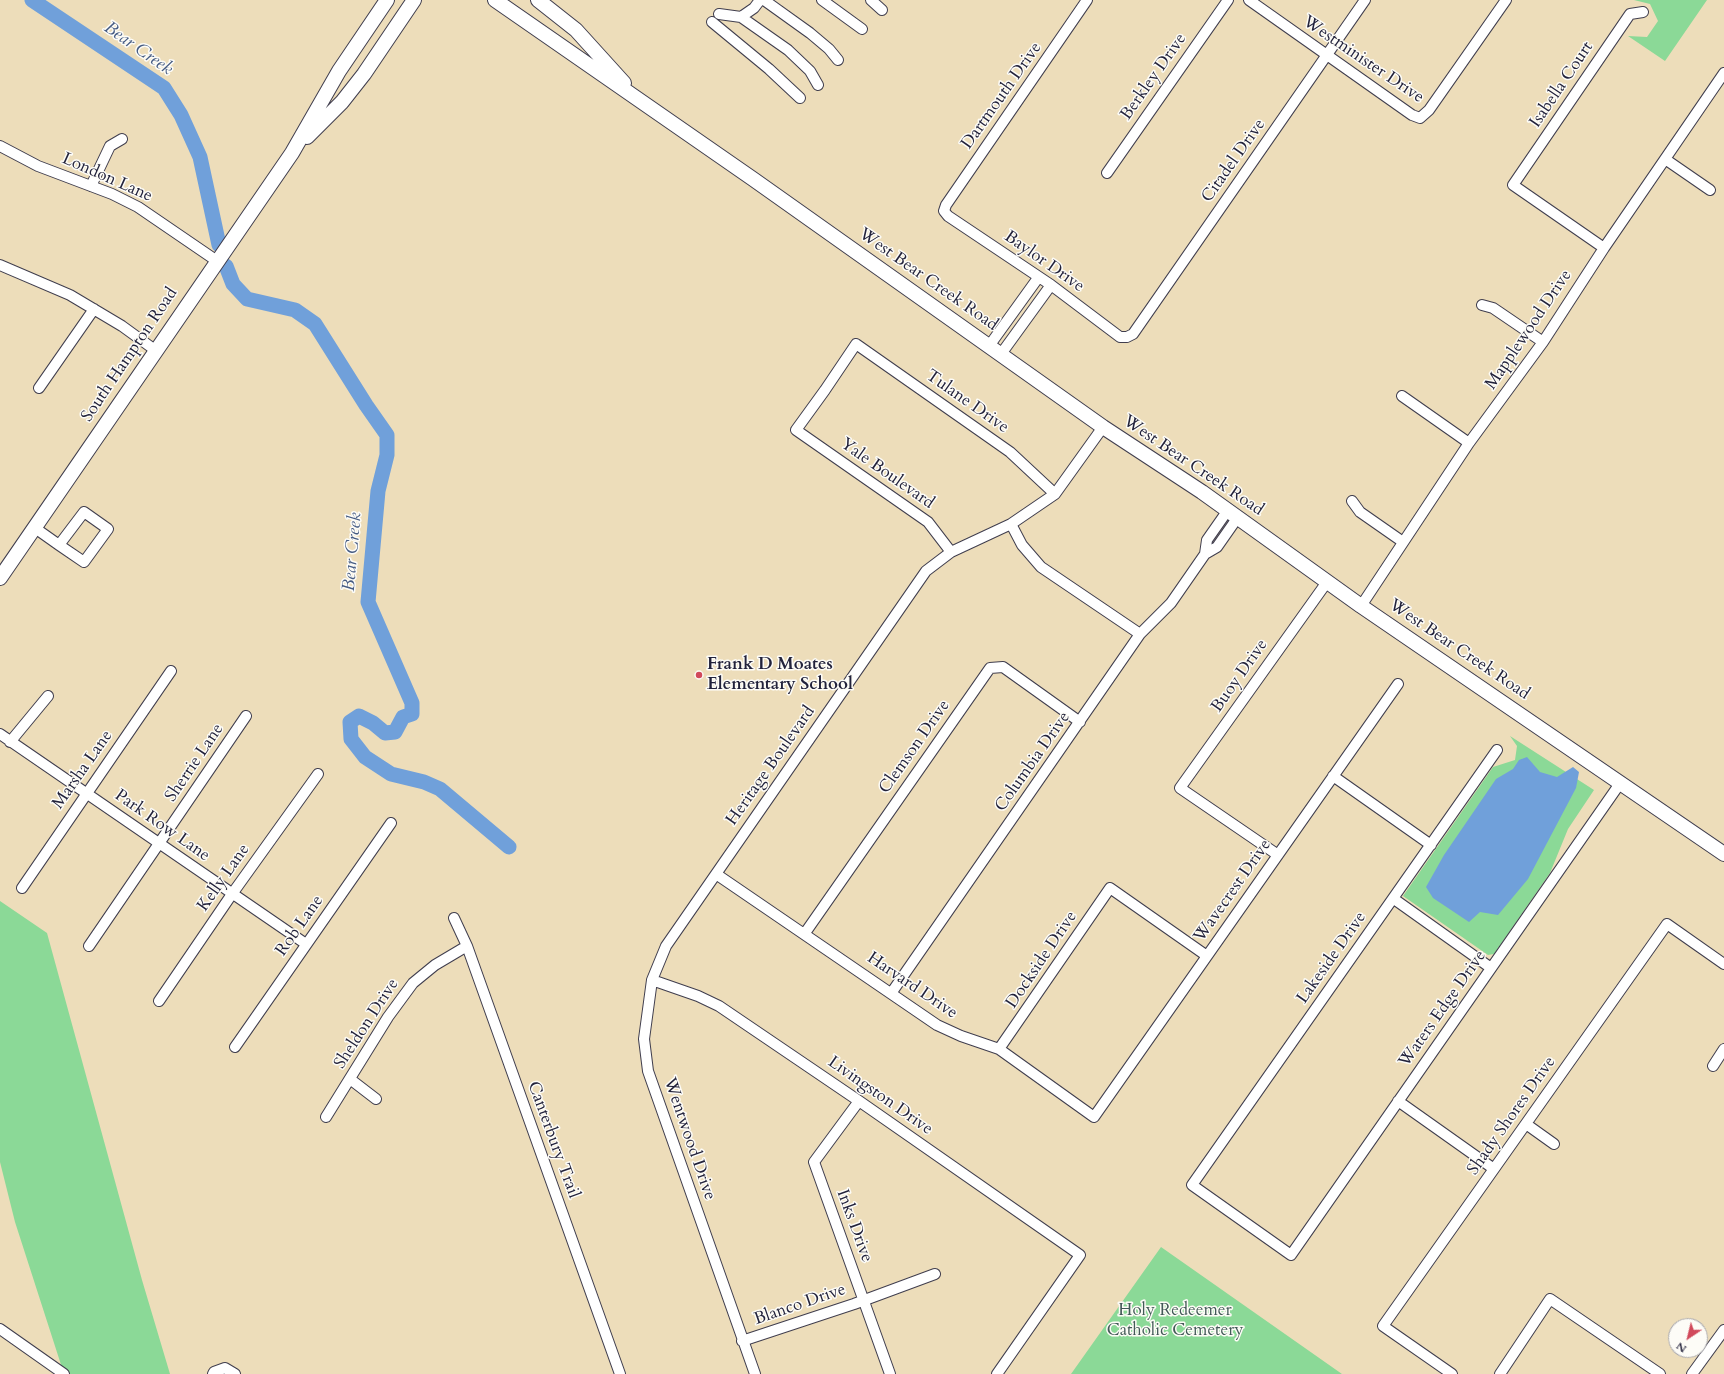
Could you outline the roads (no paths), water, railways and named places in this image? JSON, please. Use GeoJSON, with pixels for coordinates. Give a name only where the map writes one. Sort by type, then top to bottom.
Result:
{"type":"FeatureCollection","features":[{"type":"Feature","properties":{"kind":"main road","name":"South Hampton Road"},"geometry":{"type":"LineString","coordinates":[[0,578],[155,350],[292,153],[339,71],[387,0]]}},
{"type":"Feature","properties":{"kind":"main road","name":"South Hampton Road"},"geometry":{"type":"LineString","coordinates":[[292,153],[342,102],[364,74],[414,0]]}},
{"type":"Feature","properties":{"kind":"main road","name":"West Bear Creek Road"},"geometry":{"type":"LineString","coordinates":[[495,0],[644,103],[1103,427],[1233,514],[1361,606],[1621,782],[1724,854]]}},
{"type":"Feature","properties":{"kind":"main road","name":"West Bear Creek Road"},"geometry":{"type":"LineString","coordinates":[[538,0],[576,30],[622,82],[644,103]]}},
{"type":"Feature","properties":{"kind":"street"},"geometry":{"type":"LineString","coordinates":[[742,17],[754,8],[760,0]]}},
{"type":"Feature","properties":{"kind":"street"},"geometry":{"type":"LineString","coordinates":[[764,0],[810,33],[829,49],[838,60]]}},
{"type":"Feature","properties":{"kind":"street"},"geometry":{"type":"LineString","coordinates":[[822,0],[862,29]]}},
{"type":"Feature","properties":{"kind":"street"},"geometry":{"type":"LineString","coordinates":[[871,0],[882,10]]}},
{"type":"Feature","properties":{"kind":"street","name":"Dartmouth Drive"},"geometry":{"type":"LineString","coordinates":[[944,211],[946,205],[1087,0]]}},
{"type":"Feature","properties":{"kind":"street","name":"Berkley Drive"},"geometry":{"type":"LineString","coordinates":[[1107,173],[1228,0]]}},
{"type":"Feature","properties":{"kind":"street","name":"Westminister Drive"},"geometry":{"type":"LineString","coordinates":[[1249,0],[1412,115],[1420,118],[1429,110],[1506,0]]}},
{"type":"Feature","properties":{"kind":"street","name":"Citadel Drive"},"geometry":{"type":"LineString","coordinates":[[1126,338],[1133,334],[1365,0]]}},
{"type":"Feature","properties":{"kind":"street","name":"Isabella Court"},"geometry":{"type":"LineString","coordinates":[[1604,248],[1513,185],[1630,14],[1643,12]]}},
{"type":"Feature","properties":{"kind":"street"},"geometry":{"type":"LineString","coordinates":[[719,14],[742,17],[788,50],[810,71],[818,85]]}},
{"type":"Feature","properties":{"kind":"street"},"geometry":{"type":"LineString","coordinates":[[712,22],[769,69],[800,98]]}},
{"type":"Feature","properties":{"kind":"street","name":"Mapplewood Drive"},"geometry":{"type":"LineString","coordinates":[[1361,606],[1469,443],[1543,342],[1604,248],[1724,73]]}},
{"type":"Feature","properties":{"kind":"street"},"geometry":{"type":"LineString","coordinates":[[91,186],[110,146],[122,139]]}},
{"type":"Feature","properties":{"kind":"street","name":"London Lane"},"geometry":{"type":"LineString","coordinates":[[0,146],[38,166],[91,186],[138,207],[217,261]]}},
{"type":"Feature","properties":{"kind":"street"},"geometry":{"type":"LineString","coordinates":[[1665,159],[1710,190]]}},
{"type":"Feature","properties":{"kind":"street","name":"Baylor Drive"},"geometry":{"type":"LineString","coordinates":[[944,211],[948,216],[1038,278],[1051,285],[1120,337],[1126,338]]}},
{"type":"Feature","properties":{"kind":"street"},"geometry":{"type":"LineString","coordinates":[[0,265],[70,295],[94,309],[155,350]]}},
{"type":"Feature","properties":{"kind":"street"},"geometry":{"type":"LineString","coordinates":[[989,346],[1038,278]]}},
{"type":"Feature","properties":{"kind":"street"},"geometry":{"type":"LineString","coordinates":[[1001,354],[1051,285]]}},
{"type":"Feature","properties":{"kind":"street"},"geometry":{"type":"LineString","coordinates":[[1482,305],[1493,308],[1543,342]]}},
{"type":"Feature","properties":{"kind":"street"},"geometry":{"type":"LineString","coordinates":[[38,388],[94,309]]}},
{"type":"Feature","properties":{"kind":"street","name":"Yale Boulevard"},"geometry":{"type":"LineString","coordinates":[[856,344],[796,430],[928,522],[951,552]]}},
{"type":"Feature","properties":{"kind":"street","name":"Tulane Drive"},"geometry":{"type":"LineString","coordinates":[[856,344],[1010,452],[1055,494]]}},
{"type":"Feature","properties":{"kind":"street"},"geometry":{"type":"LineString","coordinates":[[1402,396],[1469,443]]}},
{"type":"Feature","properties":{"kind":"street","name":"Heritage Boulevard"},"geometry":{"type":"LineString","coordinates":[[687,915],[926,570],[951,552],[1011,524],[1055,494],[1103,427]]}},
{"type":"Feature","properties":{"kind":"street"},"geometry":{"type":"LineString","coordinates":[[1352,501],[1360,512],[1403,542]]}},
{"type":"Feature","properties":{"kind":"street"},"geometry":{"type":"LineString","coordinates":[[34,528],[59,545],[84,562],[108,529],[84,512],[59,545]]}},
{"type":"Feature","properties":{"kind":"street","name":"Columbia Drive"},"geometry":{"type":"LineString","coordinates":[[892,992],[1140,634],[1171,603],[1205,554],[1207,540],[1233,514]]}},
{"type":"Feature","properties":{"kind":"street"},"geometry":{"type":"LineString","coordinates":[[1011,524],[1022,545],[1041,567],[1140,634]]}},
{"type":"Feature","properties":{"kind":"street","name":"Buoy Drive"},"geometry":{"type":"LineString","coordinates":[[1278,855],[1180,788],[1327,582]]}},
{"type":"Feature","properties":{"kind":"street","name":"Clemson Drive"},"geometry":{"type":"LineString","coordinates":[[805,933],[990,668],[1003,667],[1080,722]]}},
{"type":"Feature","properties":{"kind":"street","name":"Marsha Lane"},"geometry":{"type":"LineString","coordinates":[[22,888],[86,793],[172,671]]}},
{"type":"Feature","properties":{"kind":"street","name":"Wavecrest Drive"},"geometry":{"type":"LineString","coordinates":[[1094,1117],[1398,684]]}},
{"type":"Feature","properties":{"kind":"street"},"geometry":{"type":"LineString","coordinates":[[10,742],[48,696]]}},
{"type":"Feature","properties":{"kind":"street","name":"Sherrie Lane"},"geometry":{"type":"LineString","coordinates":[[89,946],[246,716]]}},
{"type":"Feature","properties":{"kind":"street","name":"Park Row Lane"},"geometry":{"type":"LineString","coordinates":[[0,734],[306,944]]}},
{"type":"Feature","properties":{"kind":"street","name":"Lakeside Drive"},"geometry":{"type":"LineString","coordinates":[[1291,1255],[1192,1185],[1394,899],[1497,750]]}},
{"type":"Feature","properties":{"kind":"street","name":"Kelly Lane"},"geometry":{"type":"LineString","coordinates":[[159,1001],[232,894],[318,774]]}},
{"type":"Feature","properties":{"kind":"street"},"geometry":{"type":"LineString","coordinates":[[1334,776],[1431,845]]}},
{"type":"Feature","properties":{"kind":"street","name":"Waters Edge Drive"},"geometry":{"type":"LineString","coordinates":[[1291,1255],[1621,782]]}},
{"type":"Feature","properties":{"kind":"street","name":"Rob Lane"},"geometry":{"type":"LineString","coordinates":[[235,1047],[391,823]]}},
{"type":"Feature","properties":{"kind":"street","name":"Harvard Drive"},"geometry":{"type":"LineString","coordinates":[[716,874],[892,992],[938,1025],[961,1036],[999,1049],[1094,1117]]}},
{"type":"Feature","properties":{"kind":"street","name":"Dockside Drive"},"geometry":{"type":"LineString","coordinates":[[999,1049],[1110,888],[1207,956]]}},
{"type":"Feature","properties":{"kind":"street"},"geometry":{"type":"LineString","coordinates":[[1394,899],[1491,968]]}},
{"type":"Feature","properties":{"kind":"street","name":"Wentwood Drive"},"geometry":{"type":"LineString","coordinates":[[687,915],[666,946],[652,980],[644,1038],[648,1071],[742,1341],[755,1374]]}},
{"type":"Feature","properties":{"kind":"street","name":"Canterbury Trail"},"geometry":{"type":"LineString","coordinates":[[454,918],[467,946],[620,1374]]}},
{"type":"Feature","properties":{"kind":"street","name":"Shady Shores Drive"},"geometry":{"type":"LineString","coordinates":[[1452,1374],[1383,1326],[1667,924],[1724,964]]}},
{"type":"Feature","properties":{"kind":"street","name":"Sheldon Drive"},"geometry":{"type":"LineString","coordinates":[[326,1117],[388,1018],[413,983],[435,965],[467,946]]}},
{"type":"Feature","properties":{"kind":"street","name":"Livingston Drive"},"geometry":{"type":"LineString","coordinates":[[652,980],[698,996],[719,1006],[859,1101],[1080,1256],[997,1374]]}},
{"type":"Feature","properties":{"kind":"street"},"geometry":{"type":"LineString","coordinates":[[1713,1066],[1724,1049]]}},
{"type":"Feature","properties":{"kind":"street"},"geometry":{"type":"LineString","coordinates":[[350,1079],[376,1099]]}},
{"type":"Feature","properties":{"kind":"street","name":"Inks Drive"},"geometry":{"type":"LineString","coordinates":[[859,1101],[814,1162],[890,1374]]}},
{"type":"Feature","properties":{"kind":"street"},"geometry":{"type":"LineString","coordinates":[[1398,1101],[1494,1169]]}},
{"type":"Feature","properties":{"kind":"street"},"geometry":{"type":"LineString","coordinates":[[1526,1124],[1554,1144]]}},
{"type":"Feature","properties":{"kind":"street","name":"Blanco Drive"},"geometry":{"type":"LineString","coordinates":[[742,1341],[864,1300],[935,1274]]}},
{"type":"Feature","properties":{"kind":"street"},"geometry":{"type":"LineString","coordinates":[[1500,1374],[1550,1299],[1660,1374]]}},
{"type":"Feature","properties":{"kind":"street"},"geometry":{"type":"LineString","coordinates":[[0,1329],[64,1374]]}},
{"type":"Feature","properties":{"kind":"street"},"geometry":{"type":"LineString","coordinates":[[1692,1374],[1724,1330]]}},
{"type":"Feature","properties":{"kind":"street"},"geometry":{"type":"LineString","coordinates":[[213,1374],[214,1372],[225,1368],[235,1374]]}},
{"type":"Feature","properties":{"kind":"water"},"geometry":{"type":"Polygon","coordinates":[[[1527,757],[1540,772],[1557,777],[1573,767],[1579,772],[1576,788],[1528,879],[1498,915],[1480,912],[1469,922],[1433,898],[1426,887],[1444,855],[1496,779],[1513,769],[1519,760],[1527,757]]]}},
{"type":"Feature","properties":{"kind":"waterway","name":"Bear Creek"},"geometry":{"type":"LineString","coordinates":[[32,0],[164,88],[181,115],[200,157],[219,245]]}},
{"type":"Feature","properties":{"kind":"waterway","name":"Bear Creek"},"geometry":{"type":"LineString","coordinates":[[226,266],[233,284],[247,299],[295,310],[315,324],[366,405],[387,435],[387,455],[378,491],[368,602],[412,703],[412,714],[403,717],[395,732],[385,733],[373,723],[359,716],[350,722],[351,739],[365,757],[391,774],[424,782],[440,789],[509,847]]}},
{"type":"Feature","properties":{"kind":"place","name":"Frank D Moates Elementary School"},"geometry":{"type":"Point","coordinates":[699,675]}},
{"type":"Feature","properties":{"kind":"park label","name":"Holy Redeemer Catholic Cemetery"},"geometry":{"type":"Point","coordinates":[1175,1321]}}]}
